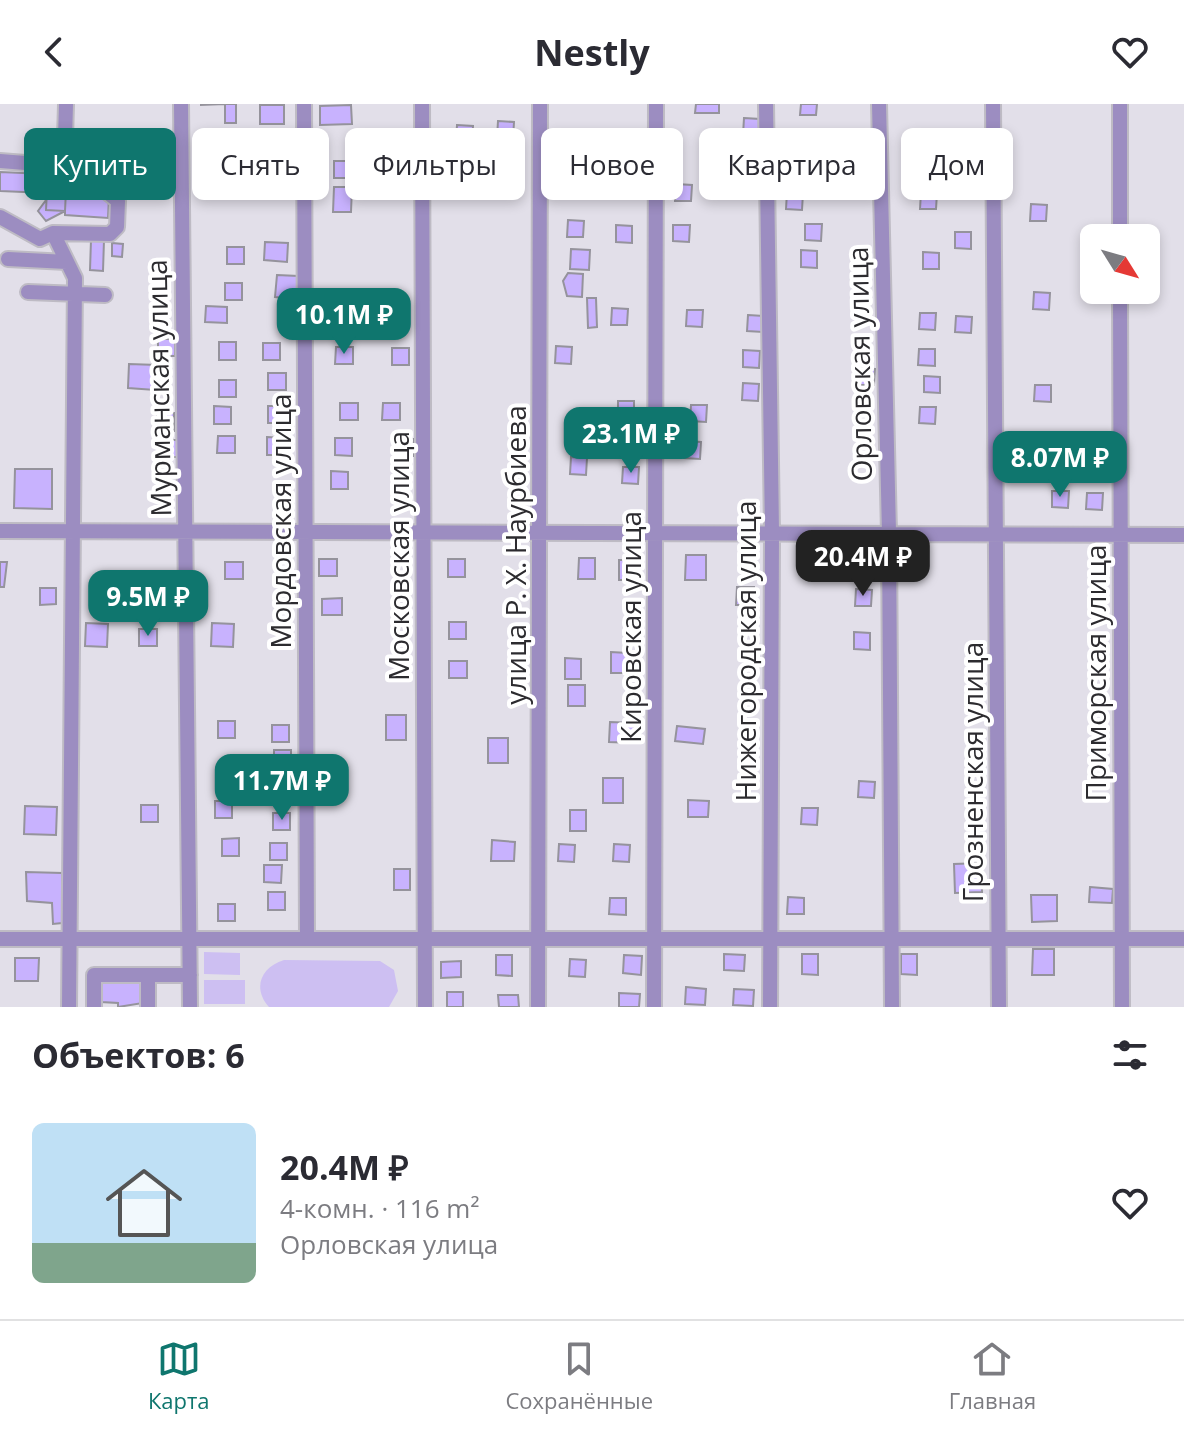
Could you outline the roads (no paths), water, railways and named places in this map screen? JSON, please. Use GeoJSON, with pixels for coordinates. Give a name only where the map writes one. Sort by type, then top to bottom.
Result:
{"type":"FeatureCollection","features":[{"type":"Feature","properties":{"kind":"street"},"geometry":{"type":"LineString","coordinates":[[65,128],[66,104]]}},
{"type":"Feature","properties":{"kind":"street","name":"Мурманская улица"},"geometry":{"type":"LineString","coordinates":[[181,104],[190,1007]]}},
{"type":"Feature","properties":{"kind":"street","name":"Мордовская улица"},"geometry":{"type":"LineString","coordinates":[[304,104],[307,939]]}},
{"type":"Feature","properties":{"kind":"street","name":"Московская улица"},"geometry":{"type":"LineString","coordinates":[[422,104],[425,1007]]}},
{"type":"Feature","properties":{"kind":"street","name":"улица Р. Х. Наурбиева"},"geometry":{"type":"LineString","coordinates":[[538,1007],[540,104]]}},
{"type":"Feature","properties":{"kind":"street","name":"Кировская улица"},"geometry":{"type":"LineString","coordinates":[[654,1007],[656,104]]}},
{"type":"Feature","properties":{"kind":"street","name":"Нижегородская улица"},"geometry":{"type":"LineString","coordinates":[[766,104],[772,533],[770,1007]]}},
{"type":"Feature","properties":{"kind":"street","name":"Орловская улица"},"geometry":{"type":"LineString","coordinates":[[879,104],[889,533],[892,1007]]}},
{"type":"Feature","properties":{"kind":"street","name":"Грозненская улица"},"geometry":{"type":"LineString","coordinates":[[993,104],[999,1007]]}},
{"type":"Feature","properties":{"kind":"street"},"geometry":{"type":"LineString","coordinates":[[1120,104],[1120,224]]}},
{"type":"Feature","properties":{"kind":"street"},"geometry":{"type":"LineString","coordinates":[[0,161],[75,167],[118,201],[117,227],[110,234],[53,233],[40,239],[0,217]]}},
{"type":"Feature","properties":{"kind":"street"},"geometry":{"type":"LineString","coordinates":[[53,233],[75,278],[69,1007]]}},
{"type":"Feature","properties":{"kind":"street"},"geometry":{"type":"LineString","coordinates":[[8,259],[67,262]]}},
{"type":"Feature","properties":{"kind":"street"},"geometry":{"type":"LineString","coordinates":[[28,292],[105,295]]}},
{"type":"Feature","properties":{"kind":"street","name":"Приморская улица"},"geometry":{"type":"LineString","coordinates":[[1120,304],[1122,1007]]}},
{"type":"Feature","properties":{"kind":"street"},"geometry":{"type":"LineString","coordinates":[[0,531],[1184,535]]}},
{"type":"Feature","properties":{"kind":"street"},"geometry":{"type":"LineString","coordinates":[[0,939],[1184,939]]}},
{"type":"Feature","properties":{"kind":"street"},"geometry":{"type":"LineString","coordinates":[[94,1007],[94,975],[190,975]]}},
{"type":"Feature","properties":{"kind":"street"},"geometry":{"type":"LineString","coordinates":[[148,975],[148,1007]]}}]}
